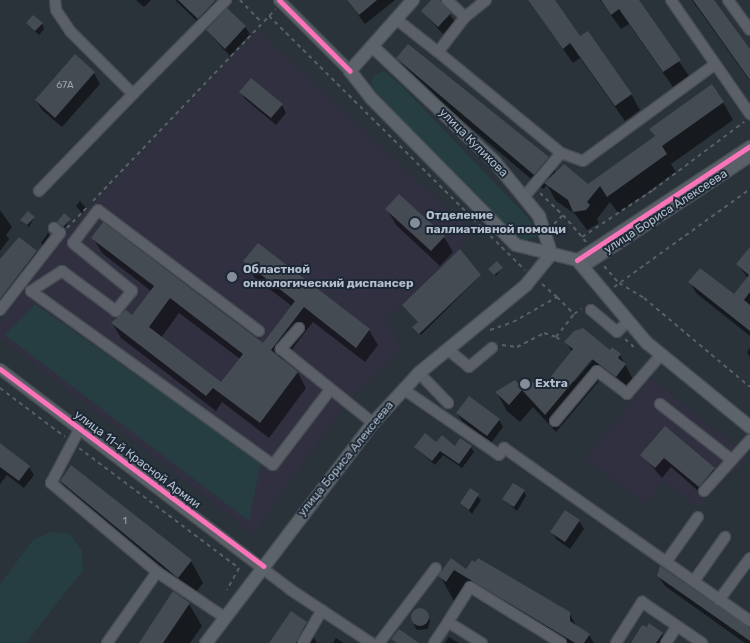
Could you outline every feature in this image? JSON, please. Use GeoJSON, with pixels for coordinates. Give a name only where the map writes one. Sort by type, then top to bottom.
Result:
{"type":"FeatureCollection","features":[{"type":"Feature","properties":{"kind":"main road"},"geometry":{"type":"LineString","coordinates":[[407,2],[396,19],[350,71],[372,99],[516,245],[580,264],[628,321],[662,355],[750,427]]}},
{"type":"Feature","properties":{"kind":"main road","name":"улица Куликова"},"geometry":{"type":"LineString","coordinates":[[372,46],[495,162],[524,197],[545,229],[551,254]]}},
{"type":"Feature","properties":{"kind":"main road","name":"улица Бориса Алексеева"},"geometry":{"type":"LineString","coordinates":[[206,643],[373,423],[403,389],[419,373],[533,276],[551,254]]}},
{"type":"Feature","properties":{"kind":"street"},"geometry":{"type":"LineString","coordinates":[[55,0],[56,10],[70,31],[133,94]]}},
{"type":"Feature","properties":{"kind":"street"},"geometry":{"type":"LineString","coordinates":[[39,191],[226,0]]}},
{"type":"Feature","properties":{"kind":"street"},"geometry":{"type":"LineString","coordinates":[[447,0],[465,17]]}},
{"type":"Feature","properties":{"kind":"street"},"geometry":{"type":"LineString","coordinates":[[438,52],[465,17],[486,0]]}},
{"type":"Feature","properties":{"kind":"street"},"geometry":{"type":"LineString","coordinates":[[671,0],[750,116]]}},
{"type":"Feature","properties":{"kind":"street"},"geometry":{"type":"LineString","coordinates":[[728,0],[750,30]]}},
{"type":"Feature","properties":{"kind":"street"},"geometry":{"type":"LineString","coordinates":[[280,2],[350,71]]}},
{"type":"Feature","properties":{"kind":"street"},"geometry":{"type":"LineString","coordinates":[[396,19],[561,153],[583,161],[714,65]]}},
{"type":"Feature","properties":{"kind":"street"},"geometry":{"type":"LineString","coordinates":[[665,207],[750,146]]}},
{"type":"Feature","properties":{"kind":"street"},"geometry":{"type":"LineString","coordinates":[[524,197],[561,153]]}},
{"type":"Feature","properties":{"kind":"street","name":"улица Бориса Алексеева"},"geometry":{"type":"LineString","coordinates":[[580,264],[665,207],[750,157]]}},
{"type":"Feature","properties":{"kind":"street"},"geometry":{"type":"LineString","coordinates":[[259,331],[98,210],[73,243],[132,291],[116,311],[62,271],[31,291],[273,465],[330,390]]}},
{"type":"Feature","properties":{"kind":"street"},"geometry":{"type":"LineString","coordinates":[[0,310],[60,233],[59,230]]}},
{"type":"Feature","properties":{"kind":"street"},"geometry":{"type":"LineString","coordinates":[[588,308],[617,332],[628,321]]}},
{"type":"Feature","properties":{"kind":"street"},"geometry":{"type":"LineString","coordinates":[[299,328],[281,349],[373,423]]}},
{"type":"Feature","properties":{"kind":"street"},"geometry":{"type":"LineString","coordinates":[[447,349],[469,367],[492,348]]}},
{"type":"Feature","properties":{"kind":"street"},"geometry":{"type":"LineString","coordinates":[[555,421],[597,371],[627,394],[662,355]]}},
{"type":"Feature","properties":{"kind":"street","name":"улица 11-й Красной Армии"},"geometry":{"type":"LineString","coordinates":[[0,369],[322,610],[371,643]]}},
{"type":"Feature","properties":{"kind":"street"},"geometry":{"type":"LineString","coordinates":[[419,373],[448,403]]}},
{"type":"Feature","properties":{"kind":"street"},"geometry":{"type":"LineString","coordinates":[[403,389],[499,455],[504,448],[719,600],[749,619]]}},
{"type":"Feature","properties":{"kind":"street"},"geometry":{"type":"LineString","coordinates":[[660,404],[732,460]]}},
{"type":"Feature","properties":{"kind":"street"},"geometry":{"type":"LineString","coordinates":[[79,430],[51,483],[157,572],[224,617]]}},
{"type":"Feature","properties":{"kind":"street"},"geometry":{"type":"LineString","coordinates":[[704,491],[750,440]]}},
{"type":"Feature","properties":{"kind":"street"},"geometry":{"type":"LineString","coordinates":[[666,562],[698,517]]}},
{"type":"Feature","properties":{"kind":"street"},"geometry":{"type":"LineString","coordinates":[[694,581],[725,537]]}},
{"type":"Feature","properties":{"kind":"street"},"geometry":{"type":"LineString","coordinates":[[719,600],[750,558]]}},
{"type":"Feature","properties":{"kind":"street"},"geometry":{"type":"LineString","coordinates":[[379,643],[436,568]]}},
{"type":"Feature","properties":{"kind":"street"},"geometry":{"type":"LineString","coordinates":[[107,643],[157,572]]}},
{"type":"Feature","properties":{"kind":"street"},"geometry":{"type":"LineString","coordinates":[[434,643],[470,586],[561,643]]}},
{"type":"Feature","properties":{"kind":"street"},"geometry":{"type":"LineString","coordinates":[[616,643],[642,602],[701,643]]}},
{"type":"Feature","properties":{"kind":"street"},"geometry":{"type":"LineString","coordinates":[[302,643],[322,610]]}},
{"type":"Feature","properties":{"kind":"street"},"geometry":{"type":"LineString","coordinates":[[448,622],[482,643]]}},
{"type":"Feature","properties":{"kind":"street"},"geometry":{"type":"LineString","coordinates":[[666,643],[677,626]]}},
{"type":"Feature","properties":{"kind":"path"},"geometry":{"type":"LineString","coordinates":[[240,0],[262,23]]}},
{"type":"Feature","properties":{"kind":"path"},"geometry":{"type":"LineString","coordinates":[[59,230],[269,16],[280,2]]}},
{"type":"Feature","properties":{"kind":"path"},"geometry":{"type":"LineString","coordinates":[[269,16],[512,260],[533,276],[574,314]]}},
{"type":"Feature","properties":{"kind":"path"},"geometry":{"type":"LineString","coordinates":[[750,116],[582,237],[618,284],[644,298],[750,387]]}},
{"type":"Feature","properties":{"kind":"path"},"geometry":{"type":"LineString","coordinates":[[533,186],[563,215]]}},
{"type":"Feature","properties":{"kind":"path"},"geometry":{"type":"LineString","coordinates":[[605,293],[750,189]]}},
{"type":"Feature","properties":{"kind":"path"},"geometry":{"type":"LineString","coordinates":[[485,331],[513,322],[557,297]]}},
{"type":"Feature","properties":{"kind":"path"},"geometry":{"type":"LineString","coordinates":[[556,337],[574,314],[588,308]]}},
{"type":"Feature","properties":{"kind":"path"},"geometry":{"type":"LineString","coordinates":[[492,348],[497,345],[517,347],[544,333],[562,341]]}},
{"type":"Feature","properties":{"kind":"path"},"geometry":{"type":"LineString","coordinates":[[0,388],[239,568],[227,590]]}},
{"type":"Feature","properties":{"kind":"shaded area","name":"Областной онкологический диспансер"},"geometry":{"type":"Polygon","coordinates":[[[258,30],[470,230],[460,249],[388,318],[401,350],[345,404],[254,534],[0,338],[0,323],[65,234],[258,30]]]}},
{"type":"Feature","properties":{"kind":"shaded area"},"geometry":{"type":"Polygon","coordinates":[[[651,378],[749,457],[698,507],[663,482],[646,505],[584,459],[651,378]]]}},
{"type":"Feature","properties":{"kind":"green space"},"geometry":{"type":"Polygon","coordinates":[[[383,71],[400,84],[528,218],[538,233],[536,237],[524,241],[513,235],[383,101],[371,84],[374,76],[383,71]]]}},
{"type":"Feature","properties":{"kind":"green space"},"geometry":{"type":"Polygon","coordinates":[[[35,304],[261,462],[249,521],[5,335],[35,304]]]}},
{"type":"Feature","properties":{"kind":"green space"},"geometry":{"type":"Polygon","coordinates":[[[50,532],[69,534],[82,551],[83,570],[26,643],[0,643],[0,584],[33,540],[50,532]]]}},
{"type":"Feature","properties":{"kind":"building"},"geometry":{"type":"Polygon","coordinates":[[[178,0],[216,0],[198,19],[178,0]]]}},
{"type":"Feature","properties":{"kind":"building"},"geometry":{"type":"Polygon","coordinates":[[[347,0],[377,0],[359,15],[347,0]]]}},
{"type":"Feature","properties":{"kind":"building"},"geometry":{"type":"Polygon","coordinates":[[[431,0],[440,0],[451,13],[438,27],[421,11],[431,0]]]}},
{"type":"Feature","properties":{"kind":"building"},"geometry":{"type":"Polygon","coordinates":[[[528,0],[555,0],[580,36],[588,31],[632,94],[615,106],[570,43],[563,49],[528,0]]]}},
{"type":"Feature","properties":{"kind":"building"},"geometry":{"type":"Polygon","coordinates":[[[601,0],[639,0],[681,60],[663,72],[619,9],[611,15],[601,0]]]}},
{"type":"Feature","properties":{"kind":"building"},"geometry":{"type":"Polygon","coordinates":[[[693,0],[714,0],[750,49],[750,80],[693,0]]]}},
{"type":"Feature","properties":{"kind":"building"},"geometry":{"type":"Polygon","coordinates":[[[227,8],[246,26],[225,49],[206,30],[227,8]]]}},
{"type":"Feature","properties":{"kind":"building"},"geometry":{"type":"Polygon","coordinates":[[[33,15],[43,23],[35,31],[26,23],[33,15]]]}},
{"type":"Feature","properties":{"kind":"building"},"geometry":{"type":"Polygon","coordinates":[[[408,44],[549,157],[534,175],[396,58],[408,44]]]}},
{"type":"Feature","properties":{"kind":"building"},"geometry":{"type":"Polygon","coordinates":[[[75,54],[95,72],[55,118],[35,100],[75,54]]]}},
{"type":"Feature","properties":{"kind":"building"},"geometry":{"type":"Polygon","coordinates":[[[251,78],[283,104],[271,118],[239,92],[251,78]]]}},
{"type":"Feature","properties":{"kind":"building"},"geometry":{"type":"Polygon","coordinates":[[[712,84],[724,102],[662,146],[667,154],[607,197],[600,186],[587,202],[590,205],[586,210],[573,212],[568,200],[544,183],[564,164],[588,184],[655,136],[649,129],[712,84]]]}},
{"type":"Feature","properties":{"kind":"building","name":"Отделение паллиативной помощи"},"geometry":{"type":"Polygon","coordinates":[[[399,194],[445,236],[431,251],[385,209],[399,194]]]}},
{"type":"Feature","properties":{"kind":"building"},"geometry":{"type":"Polygon","coordinates":[[[28,211],[35,217],[27,225],[20,220],[28,211]]]}},
{"type":"Feature","properties":{"kind":"building"},"geometry":{"type":"Polygon","coordinates":[[[64,213],[71,219],[63,227],[57,222],[64,213]]]}},
{"type":"Feature","properties":{"kind":"building"},"geometry":{"type":"Polygon","coordinates":[[[103,222],[263,343],[295,301],[243,261],[258,243],[370,329],[356,348],[304,307],[271,350],[298,372],[260,423],[213,388],[206,396],[111,323],[126,310],[132,315],[154,286],[91,238],[103,222]],[[170,298],[149,327],[221,382],[243,354],[170,298]]]}},
{"type":"Feature","properties":{"kind":"building"},"geometry":{"type":"Polygon","coordinates":[[[19,237],[37,251],[0,299],[0,259],[19,237]]]}},
{"type":"Feature","properties":{"kind":"building"},"geometry":{"type":"Polygon","coordinates":[[[750,247],[750,292],[744,300],[750,305],[750,331],[688,282],[700,268],[734,294],[749,275],[736,264],[750,247]]]}},
{"type":"Feature","properties":{"kind":"building"},"geometry":{"type":"Polygon","coordinates":[[[460,249],[481,275],[419,334],[412,327],[418,322],[402,305],[460,249]]]}},
{"type":"Feature","properties":{"kind":"building"},"geometry":{"type":"Polygon","coordinates":[[[497,261],[503,268],[494,275],[488,269],[497,261]]]}},
{"type":"Feature","properties":{"kind":"building"},"geometry":{"type":"Polygon","coordinates":[[[583,328],[610,350],[612,347],[621,354],[618,358],[626,364],[616,377],[592,359],[545,415],[522,390],[509,405],[495,392],[515,380],[520,385],[526,377],[541,389],[573,349],[564,342],[574,331],[583,328]]]}},
{"type":"Feature","properties":{"kind":"building"},"geometry":{"type":"Polygon","coordinates":[[[469,396],[500,419],[487,436],[456,413],[469,396]]]}},
{"type":"Feature","properties":{"kind":"building"},"geometry":{"type":"Polygon","coordinates":[[[665,426],[715,468],[699,487],[664,458],[655,468],[640,455],[665,426]]]}},
{"type":"Feature","properties":{"kind":"building"},"geometry":{"type":"Polygon","coordinates":[[[425,433],[436,442],[442,435],[455,446],[460,438],[472,446],[459,464],[440,451],[432,461],[414,447],[425,433]]]}},
{"type":"Feature","properties":{"kind":"building"},"geometry":{"type":"Polygon","coordinates":[[[0,443],[30,466],[19,481],[0,467],[0,443]]]}},
{"type":"Feature","properties":{"kind":"building"},"geometry":{"type":"Polygon","coordinates":[[[71,465],[192,560],[178,578],[60,481],[71,465]]]}},
{"type":"Feature","properties":{"kind":"building"},"geometry":{"type":"Polygon","coordinates":[[[513,483],[525,490],[514,507],[502,499],[513,483]]]}},
{"type":"Feature","properties":{"kind":"building"},"geometry":{"type":"Polygon","coordinates":[[[470,488],[479,494],[469,510],[460,503],[470,488]]]}},
{"type":"Feature","properties":{"kind":"building"},"geometry":{"type":"Polygon","coordinates":[[[565,510],[580,520],[565,542],[550,532],[565,510]]]}},
{"type":"Feature","properties":{"kind":"building"},"geometry":{"type":"Polygon","coordinates":[[[451,558],[466,569],[472,560],[475,562],[478,558],[570,612],[570,621],[590,634],[584,643],[575,643],[454,570],[446,582],[438,576],[451,558]]]}},
{"type":"Feature","properties":{"kind":"building"},"geometry":{"type":"Polygon","coordinates":[[[660,566],[750,628],[750,641],[657,576],[660,566]]]}},
{"type":"Feature","properties":{"kind":"building"},"geometry":{"type":"Polygon","coordinates":[[[173,591],[190,603],[163,643],[139,643],[173,591]]]}},
{"type":"Feature","properties":{"kind":"building"},"geometry":{"type":"Polygon","coordinates":[[[420,608],[426,611],[429,617],[426,623],[420,626],[414,623],[411,617],[414,611],[420,608]]]}},
{"type":"Feature","properties":{"kind":"building"},"geometry":{"type":"Polygon","coordinates":[[[291,611],[307,622],[296,643],[269,643],[291,611]]]}},
{"type":"Feature","properties":{"kind":"building"},"geometry":{"type":"Polygon","coordinates":[[[649,623],[663,633],[656,643],[631,643],[642,625],[647,627],[649,623]]]}},
{"type":"Feature","properties":{"kind":"building"},"geometry":{"type":"Polygon","coordinates":[[[399,629],[419,643],[397,643],[391,639],[399,629]]]}},
{"type":"Feature","properties":{"kind":"cycle path"},"geometry":{"type":"LineString","coordinates":[[279,0],[350,71]]}},
{"type":"Feature","properties":{"kind":"cycle path"},"geometry":{"type":"LineString","coordinates":[[577,260],[750,146]]}},
{"type":"Feature","properties":{"kind":"cycle path"},"geometry":{"type":"LineString","coordinates":[[0,369],[263,566]]}},
{"type":"Feature","properties":{"kind":"place","name":"Отделение паллиативной помощи"},"geometry":{"type":"Point","coordinates":[415,223]}},
{"type":"Feature","properties":{"kind":"place","name":"Областной онкологический диспансер"},"geometry":{"type":"Point","coordinates":[232,277]}},
{"type":"Feature","properties":{"kind":"place","name":"Extra"},"geometry":{"type":"Point","coordinates":[525,384]}}]}
